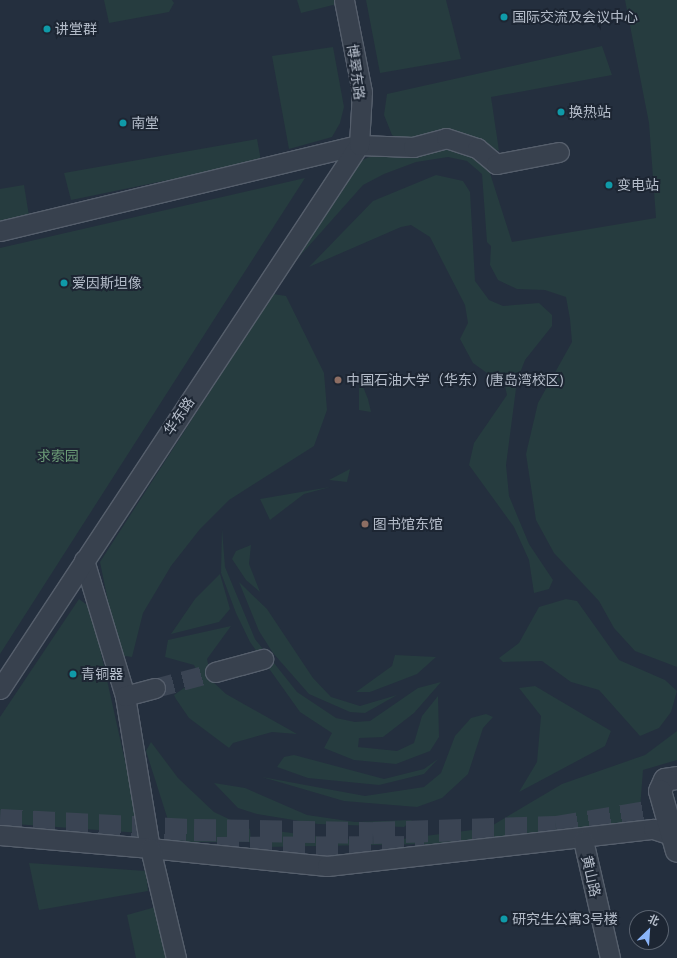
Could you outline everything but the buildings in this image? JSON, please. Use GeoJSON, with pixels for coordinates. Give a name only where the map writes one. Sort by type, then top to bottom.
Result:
{"type":"FeatureCollection","features":[{"type":"Feature","properties":{"kind":"street","name":"博翠东路"},"geometry":{"type":"LineString","coordinates":[[344,0],[362,92],[359,145]]}},
{"type":"Feature","properties":{"kind":"street"},"geometry":{"type":"LineString","coordinates":[[0,231],[359,145],[413,147],[446,138],[477,148],[496,164],[559,152]]}},
{"type":"Feature","properties":{"kind":"street","name":"华东路"},"geometry":{"type":"LineString","coordinates":[[0,689],[359,145]]}},
{"type":"Feature","properties":{"kind":"street"},"geometry":{"type":"LineString","coordinates":[[84,560],[125,696],[150,848],[176,958]]}},
{"type":"Feature","properties":{"kind":"street"},"geometry":{"type":"LineString","coordinates":[[215,672],[262,659]]}},
{"type":"Feature","properties":{"kind":"street"},"geometry":{"type":"LineString","coordinates":[[125,696],[155,688]]}},
{"type":"Feature","properties":{"kind":"street"},"geometry":{"type":"LineString","coordinates":[[676,841],[660,791],[665,780],[677,778]]}},
{"type":"Feature","properties":{"kind":"street"},"geometry":{"type":"LineString","coordinates":[[0,835],[150,848],[327,866],[583,840],[653,830],[676,841]]}},
{"type":"Feature","properties":{"kind":"street","name":"黄山路"},"geometry":{"type":"LineString","coordinates":[[583,840],[604,957]]}},
{"type":"Feature","properties":{"kind":"green space"},"geometry":{"type":"Polygon","coordinates":[[[104,0],[172,0],[174,3],[169,12],[109,23],[104,0]]]}},
{"type":"Feature","properties":{"kind":"green space"},"geometry":{"type":"Polygon","coordinates":[[[297,0],[336,0],[337,4],[301,13],[297,0]]]}},
{"type":"Feature","properties":{"kind":"green space"},"geometry":{"type":"Polygon","coordinates":[[[366,0],[446,0],[461,59],[380,73],[366,0]]]}},
{"type":"Feature","properties":{"kind":"green space"},"geometry":{"type":"Polygon","coordinates":[[[625,0],[677,0],[677,667],[635,651],[614,628],[599,601],[554,553],[536,520],[526,454],[538,403],[572,342],[570,319],[566,297],[545,290],[517,289],[498,280],[490,265],[491,246],[487,242],[482,174],[467,161],[448,157],[416,162],[384,174],[363,185],[291,266],[357,163],[373,155],[438,147],[478,156],[488,167],[512,242],[656,218],[649,123],[625,0]]]}},
{"type":"Feature","properties":{"kind":"green space"},"geometry":{"type":"Polygon","coordinates":[[[602,46],[612,75],[491,97],[499,151],[454,130],[437,130],[403,141],[392,135],[384,115],[387,94],[602,46]]]}},
{"type":"Feature","properties":{"kind":"green space"},"geometry":{"type":"Polygon","coordinates":[[[333,47],[344,107],[340,123],[332,137],[289,149],[272,56],[333,47]]]}},
{"type":"Feature","properties":{"kind":"green space"},"geometry":{"type":"Polygon","coordinates":[[[257,139],[261,161],[71,200],[64,173],[257,139]]]}},
{"type":"Feature","properties":{"kind":"green space"},"geometry":{"type":"Polygon","coordinates":[[[436,175],[463,181],[470,192],[475,281],[489,300],[503,306],[539,303],[552,315],[552,326],[525,360],[517,381],[506,465],[509,496],[529,544],[553,580],[549,589],[534,593],[529,560],[514,527],[469,465],[474,443],[507,395],[505,386],[473,363],[460,339],[468,323],[465,305],[430,237],[411,225],[401,227],[309,267],[373,201],[436,175]]]}},
{"type":"Feature","properties":{"kind":"green space","name":"求索园"},"geometry":{"type":"Polygon","coordinates":[[[305,178],[222,307],[0,654],[0,248],[305,178]]]}},
{"type":"Feature","properties":{"kind":"green space"},"geometry":{"type":"Polygon","coordinates":[[[24,185],[29,216],[0,221],[0,189],[24,185]]]}},
{"type":"Feature","properties":{"kind":"green space"},"geometry":{"type":"Polygon","coordinates":[[[273,294],[286,296],[324,373],[327,410],[314,446],[229,500],[200,529],[171,566],[143,613],[132,657],[119,655],[100,562],[273,294]]]}},
{"type":"Feature","properties":{"kind":"green space"},"geometry":{"type":"Polygon","coordinates":[[[359,377],[368,399],[371,412],[359,410],[359,377]]]}},
{"type":"Feature","properties":{"kind":"green space"},"geometry":{"type":"Polygon","coordinates":[[[350,469],[347,482],[329,480],[350,469]]]}},
{"type":"Feature","properties":{"kind":"green space"},"geometry":{"type":"Polygon","coordinates":[[[330,487],[304,494],[270,520],[260,499],[330,487]]]}},
{"type":"Feature","properties":{"kind":"green space"},"geometry":{"type":"Polygon","coordinates":[[[222,529],[225,567],[255,639],[297,692],[336,718],[355,722],[370,721],[418,688],[441,682],[414,713],[383,737],[359,738],[358,747],[397,751],[414,743],[422,716],[438,696],[439,737],[430,751],[396,764],[354,760],[324,748],[332,733],[300,712],[250,642],[236,613],[221,573],[222,529]]]}},
{"type":"Feature","properties":{"kind":"green space"},"geometry":{"type":"Polygon","coordinates":[[[251,545],[249,564],[260,592],[246,580],[232,559],[236,551],[251,545]]]}},
{"type":"Feature","properties":{"kind":"green space"},"geometry":{"type":"Polygon","coordinates":[[[220,574],[230,609],[219,622],[171,634],[195,599],[220,574]]]}},
{"type":"Feature","properties":{"kind":"green space"},"geometry":{"type":"Polygon","coordinates":[[[239,582],[267,609],[313,678],[331,697],[360,706],[397,695],[365,713],[350,712],[309,694],[273,653],[259,631],[239,582]]]}},
{"type":"Feature","properties":{"kind":"green space"},"geometry":{"type":"Polygon","coordinates":[[[79,599],[91,608],[141,833],[0,823],[0,717],[79,599]]]}},
{"type":"Feature","properties":{"kind":"green space"},"geometry":{"type":"Polygon","coordinates":[[[566,599],[577,601],[619,660],[665,680],[677,691],[671,712],[659,728],[640,736],[599,690],[571,682],[542,661],[503,662],[499,658],[519,643],[539,607],[566,599]]]}},
{"type":"Feature","properties":{"kind":"green space"},"geometry":{"type":"Polygon","coordinates":[[[231,626],[207,659],[212,681],[226,694],[297,734],[272,732],[233,743],[229,748],[189,718],[176,699],[174,695],[194,681],[197,671],[194,665],[165,657],[168,640],[231,626]]]}},
{"type":"Feature","properties":{"kind":"green space"},"geometry":{"type":"Polygon","coordinates":[[[395,655],[436,657],[417,674],[370,692],[356,692],[392,666],[395,655]]]}},
{"type":"Feature","properties":{"kind":"green space"},"geometry":{"type":"Polygon","coordinates":[[[535,686],[611,731],[605,746],[519,792],[537,762],[541,716],[519,688],[535,686]]]}},
{"type":"Feature","properties":{"kind":"green space"},"geometry":{"type":"Polygon","coordinates":[[[486,714],[493,717],[483,728],[468,774],[442,798],[417,807],[344,801],[262,777],[365,796],[424,787],[441,773],[455,736],[471,718],[486,714]]]}},
{"type":"Feature","properties":{"kind":"green space"},"geometry":{"type":"Polygon","coordinates":[[[677,731],[677,760],[643,770],[639,822],[477,843],[265,847],[263,836],[269,830],[337,839],[394,840],[488,828],[562,784],[645,755],[677,731]]]}},
{"type":"Feature","properties":{"kind":"green space"},"geometry":{"type":"Polygon","coordinates":[[[151,742],[178,778],[214,812],[250,829],[251,842],[175,842],[146,751],[151,742]]]}},
{"type":"Feature","properties":{"kind":"green space"},"geometry":{"type":"Polygon","coordinates":[[[294,755],[384,779],[424,769],[438,759],[424,774],[379,785],[308,778],[277,767],[284,757],[294,755]]]}},
{"type":"Feature","properties":{"kind":"green space"},"geometry":{"type":"Polygon","coordinates":[[[214,783],[245,788],[307,815],[355,822],[412,820],[404,827],[318,824],[257,814],[238,808],[214,783]]]}},
{"type":"Feature","properties":{"kind":"green space"},"geometry":{"type":"Polygon","coordinates":[[[29,863],[146,871],[148,891],[39,910],[29,863]]]}},
{"type":"Feature","properties":{"kind":"green space"},"geometry":{"type":"Polygon","coordinates":[[[159,906],[169,958],[136,958],[127,915],[159,906]]]}},
{"type":"Feature","properties":{"kind":"tunnel"},"geometry":{"type":"LineString","coordinates":[[155,688],[215,672]]}},
{"type":"Feature","properties":{"kind":"tunnel"},"geometry":{"type":"LineString","coordinates":[[0,820],[194,830],[373,833],[556,827],[677,807]]}},
{"type":"Feature","properties":{"kind":"tunnel"},"geometry":{"type":"LineString","coordinates":[[217,848],[424,847]]}},
{"type":"Feature","properties":{"kind":"place","name":"国际交流及会议中心"},"geometry":{"type":"Point","coordinates":[504,17]}},
{"type":"Feature","properties":{"kind":"place","name":"讲堂群"},"geometry":{"type":"Point","coordinates":[47,29]}},
{"type":"Feature","properties":{"kind":"place","name":"换热站"},"geometry":{"type":"Point","coordinates":[561,112]}},
{"type":"Feature","properties":{"kind":"place","name":"南堂"},"geometry":{"type":"Point","coordinates":[123,123]}},
{"type":"Feature","properties":{"kind":"place","name":"变电站"},"geometry":{"type":"Point","coordinates":[609,185]}},
{"type":"Feature","properties":{"kind":"place","name":"爱因斯坦像"},"geometry":{"type":"Point","coordinates":[64,283]}},
{"type":"Feature","properties":{"kind":"place","name":"中国石油大学（华东）(唐岛湾校区)"},"geometry":{"type":"Point","coordinates":[338,380]}},
{"type":"Feature","properties":{"kind":"place","name":"图书馆东馆"},"geometry":{"type":"Point","coordinates":[365,524]}},
{"type":"Feature","properties":{"kind":"place","name":"青铜器"},"geometry":{"type":"Point","coordinates":[73,674]}},
{"type":"Feature","properties":{"kind":"place","name":"研究生公寓3号楼"},"geometry":{"type":"Point","coordinates":[504,919]}}]}
